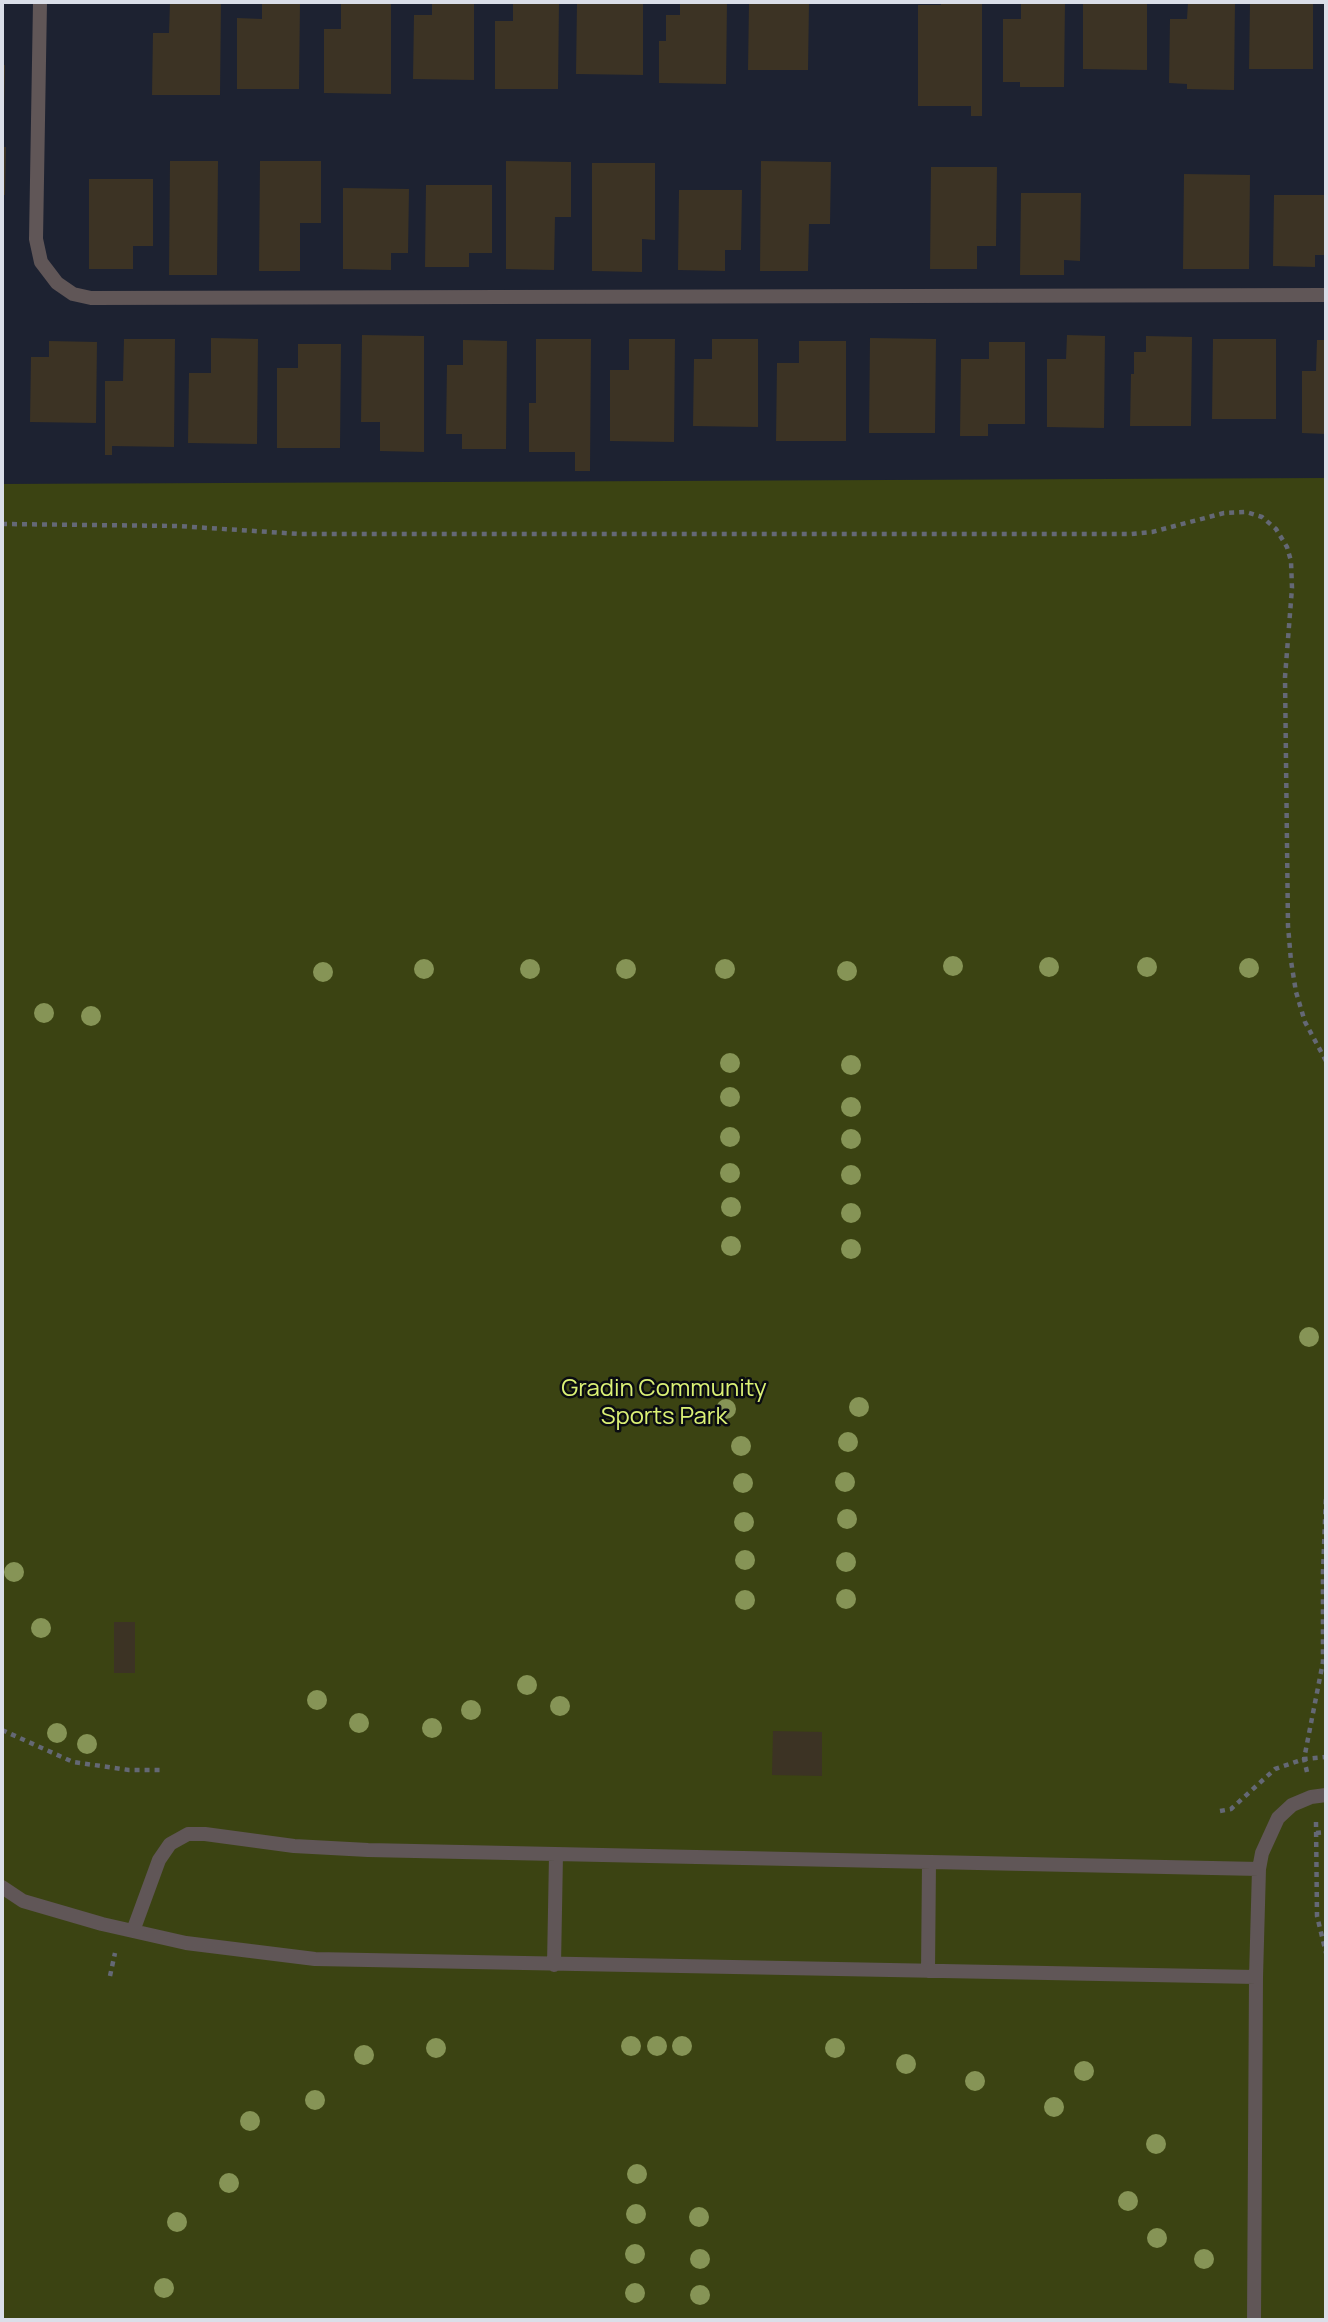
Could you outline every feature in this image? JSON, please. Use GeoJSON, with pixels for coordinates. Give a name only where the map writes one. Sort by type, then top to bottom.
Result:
{"type":"FeatureCollection","features":[{"type":"Feature","properties":{"kind":"lane"},"geometry":{"type":"LineString","coordinates":[[40,2],[36,239],[41,262],[57,283],[73,294],[91,298],[1326,295]]}},
{"type":"Feature","properties":{"kind":"lane"},"geometry":{"type":"LineString","coordinates":[[1254,2320],[1259,1869],[1268,1834],[1278,1818],[1292,1805],[1319,1796]]}},
{"type":"Feature","properties":{"kind":"lane"},"geometry":{"type":"LineString","coordinates":[[134,1931],[159,1860],[170,1844],[188,1834],[205,1833],[294,1846],[556,1855],[1259,1869]]}},
{"type":"Feature","properties":{"kind":"lane"},"geometry":{"type":"LineString","coordinates":[[554,1965],[556,1855]]}},
{"type":"Feature","properties":{"kind":"lane"},"geometry":{"type":"LineString","coordinates":[[928,1971],[929,1863]]}},
{"type":"Feature","properties":{"kind":"lane"},"geometry":{"type":"LineString","coordinates":[[2,1887],[23,1901],[82,1919],[186,1943],[315,1959],[1256,1977]]}},
{"type":"Feature","properties":{"kind":"path"},"geometry":{"type":"LineString","coordinates":[[2,524],[178,526],[300,534],[1117,534],[1152,532],[1224,513],[1246,512],[1262,517],[1276,528],[1287,547],[1291,561],[1292,588],[1285,677],[1287,926],[1296,992],[1305,1022],[1326,1061]]}},
{"type":"Feature","properties":{"kind":"path"},"geometry":{"type":"LineString","coordinates":[[1326,1495],[1323,1662],[1304,1759],[1319,1796],[1316,1821],[1317,1916],[1326,1953]]}},
{"type":"Feature","properties":{"kind":"path"},"geometry":{"type":"LineString","coordinates":[[2,1730],[73,1762],[129,1770],[164,1770]]}},
{"type":"Feature","properties":{"kind":"path"},"geometry":{"type":"LineString","coordinates":[[1220,1811],[1231,1809],[1275,1769],[1304,1759],[1326,1757]]}},
{"type":"Feature","properties":{"kind":"path"},"geometry":{"type":"LineString","coordinates":[[1316,1833],[1326,1832]]}},
{"type":"Feature","properties":{"kind":"green space","name":"Gradin Community Sports Park"},"geometry":{"type":"Polygon","coordinates":[[[1326,478],[1326,2320],[2,2320],[2,484],[1326,478]]]}},
{"type":"Feature","properties":{"kind":"building"},"geometry":{"type":"Polygon","coordinates":[[[170,2],[221,2],[220,95],[152,95],[153,33],[169,33],[170,2]]]}},
{"type":"Feature","properties":{"kind":"building"},"geometry":{"type":"Polygon","coordinates":[[[262,2],[300,2],[299,89],[237,89],[237,18],[262,19],[262,2]]]}},
{"type":"Feature","properties":{"kind":"building"},"geometry":{"type":"Polygon","coordinates":[[[341,2],[391,2],[391,94],[324,93],[324,29],[341,29],[341,2]]]}},
{"type":"Feature","properties":{"kind":"building"},"geometry":{"type":"Polygon","coordinates":[[[432,2],[474,2],[474,80],[413,79],[414,15],[432,15],[432,2]]]}},
{"type":"Feature","properties":{"kind":"building"},"geometry":{"type":"Polygon","coordinates":[[[513,2],[559,2],[558,89],[495,89],[495,21],[513,21],[513,2]]]}},
{"type":"Feature","properties":{"kind":"building"},"geometry":{"type":"Polygon","coordinates":[[[577,2],[643,3],[643,75],[576,74],[577,2]]]}},
{"type":"Feature","properties":{"kind":"building"},"geometry":{"type":"Polygon","coordinates":[[[680,2],[727,2],[726,84],[659,83],[659,41],[666,41],[666,15],[680,15],[680,2]]]}},
{"type":"Feature","properties":{"kind":"building"},"geometry":{"type":"Polygon","coordinates":[[[749,2],[809,2],[808,70],[748,70],[749,2]]]}},
{"type":"Feature","properties":{"kind":"building"},"geometry":{"type":"Polygon","coordinates":[[[941,2],[982,2],[982,116],[971,116],[971,106],[918,106],[918,5],[941,5],[941,2]]]}},
{"type":"Feature","properties":{"kind":"building"},"geometry":{"type":"Polygon","coordinates":[[[1021,2],[1065,2],[1064,87],[1020,87],[1020,82],[1003,82],[1003,19],[1021,19],[1021,2]]]}},
{"type":"Feature","properties":{"kind":"building"},"geometry":{"type":"Polygon","coordinates":[[[1083,2],[1147,2],[1147,70],[1083,69],[1083,2]]]}},
{"type":"Feature","properties":{"kind":"building"},"geometry":{"type":"Polygon","coordinates":[[[1188,2],[1235,2],[1234,90],[1187,89],[1187,84],[1169,83],[1170,19],[1187,19],[1188,2]]]}},
{"type":"Feature","properties":{"kind":"building"},"geometry":{"type":"Polygon","coordinates":[[[1250,2],[1313,2],[1313,69],[1249,69],[1250,2]]]}},
{"type":"Feature","properties":{"kind":"building"},"geometry":{"type":"Polygon","coordinates":[[[2,65],[5,65],[4,110],[2,110],[2,65]]]}},
{"type":"Feature","properties":{"kind":"building"},"geometry":{"type":"Polygon","coordinates":[[[2,147],[6,147],[5,195],[2,195],[2,147]]]}},
{"type":"Feature","properties":{"kind":"building"},"geometry":{"type":"Polygon","coordinates":[[[170,161],[218,161],[217,275],[169,275],[170,161]]]}},
{"type":"Feature","properties":{"kind":"building"},"geometry":{"type":"Polygon","coordinates":[[[260,161],[321,161],[321,223],[300,223],[300,271],[259,271],[260,161]]]}},
{"type":"Feature","properties":{"kind":"building"},"geometry":{"type":"Polygon","coordinates":[[[506,161],[571,162],[571,217],[555,217],[554,270],[506,269],[506,161]]]}},
{"type":"Feature","properties":{"kind":"building"},"geometry":{"type":"Polygon","coordinates":[[[761,161],[831,162],[830,224],[809,224],[808,271],[760,271],[761,161]]]}},
{"type":"Feature","properties":{"kind":"building"},"geometry":{"type":"Polygon","coordinates":[[[592,163],[655,163],[655,240],[642,239],[642,272],[592,271],[592,163]]]}},
{"type":"Feature","properties":{"kind":"building"},"geometry":{"type":"Polygon","coordinates":[[[931,167],[997,167],[996,246],[977,246],[977,269],[930,269],[931,167]]]}},
{"type":"Feature","properties":{"kind":"building"},"geometry":{"type":"Polygon","coordinates":[[[1184,174],[1250,175],[1249,269],[1183,269],[1184,174]]]}},
{"type":"Feature","properties":{"kind":"building"},"geometry":{"type":"Polygon","coordinates":[[[89,179],[153,179],[153,246],[133,246],[133,269],[89,269],[89,179]]]}},
{"type":"Feature","properties":{"kind":"building"},"geometry":{"type":"Polygon","coordinates":[[[426,185],[492,185],[492,253],[469,253],[469,267],[425,267],[426,185]]]}},
{"type":"Feature","properties":{"kind":"building"},"geometry":{"type":"Polygon","coordinates":[[[343,188],[409,189],[408,253],[391,253],[391,270],[343,269],[343,188]]]}},
{"type":"Feature","properties":{"kind":"building"},"geometry":{"type":"Polygon","coordinates":[[[679,190],[742,190],[741,250],[725,250],[725,271],[678,270],[679,190]]]}},
{"type":"Feature","properties":{"kind":"building"},"geometry":{"type":"Polygon","coordinates":[[[1021,193],[1081,193],[1080,261],[1064,260],[1064,275],[1020,275],[1021,193]]]}},
{"type":"Feature","properties":{"kind":"building"},"geometry":{"type":"Polygon","coordinates":[[[1274,195],[1326,195],[1326,255],[1315,255],[1315,267],[1273,266],[1274,195]]]}},
{"type":"Feature","properties":{"kind":"building"},"geometry":{"type":"Polygon","coordinates":[[[362,335],[424,336],[424,452],[380,451],[380,422],[361,422],[362,335]]]}},
{"type":"Feature","properties":{"kind":"building"},"geometry":{"type":"Polygon","coordinates":[[[1067,335],[1105,336],[1104,428],[1047,427],[1047,359],[1066,359],[1067,335]]]}},
{"type":"Feature","properties":{"kind":"building"},"geometry":{"type":"Polygon","coordinates":[[[1146,336],[1192,337],[1191,426],[1130,426],[1134,352],[1146,352],[1146,336]]]}},
{"type":"Feature","properties":{"kind":"building"},"geometry":{"type":"Polygon","coordinates":[[[211,338],[258,339],[257,444],[188,443],[189,373],[211,373],[211,338]]]}},
{"type":"Feature","properties":{"kind":"building"},"geometry":{"type":"Polygon","coordinates":[[[870,338],[936,339],[935,433],[869,433],[870,338]]]}},
{"type":"Feature","properties":{"kind":"building"},"geometry":{"type":"Polygon","coordinates":[[[124,339],[175,339],[174,447],[112,446],[112,455],[105,455],[105,381],[123,381],[124,339]]]}},
{"type":"Feature","properties":{"kind":"building"},"geometry":{"type":"Polygon","coordinates":[[[536,339],[591,339],[590,471],[575,471],[575,452],[529,452],[529,403],[536,403],[536,339]]]}},
{"type":"Feature","properties":{"kind":"building"},"geometry":{"type":"Polygon","coordinates":[[[629,339],[675,339],[674,442],[610,441],[610,370],[629,370],[629,339]]]}},
{"type":"Feature","properties":{"kind":"building"},"geometry":{"type":"Polygon","coordinates":[[[712,339],[758,339],[758,427],[693,426],[694,359],[712,359],[712,339]]]}},
{"type":"Feature","properties":{"kind":"building"},"geometry":{"type":"Polygon","coordinates":[[[1213,339],[1276,339],[1276,419],[1212,419],[1213,339]]]}},
{"type":"Feature","properties":{"kind":"building"},"geometry":{"type":"Polygon","coordinates":[[[463,340],[507,341],[506,449],[462,449],[462,434],[446,434],[447,365],[463,365],[463,340]]]}},
{"type":"Feature","properties":{"kind":"building"},"geometry":{"type":"Polygon","coordinates":[[[1317,340],[1326,340],[1326,434],[1302,433],[1302,371],[1316,371],[1317,340]]]}},
{"type":"Feature","properties":{"kind":"building"},"geometry":{"type":"Polygon","coordinates":[[[49,341],[97,342],[96,423],[30,422],[31,357],[49,357],[49,341]]]}},
{"type":"Feature","properties":{"kind":"building"},"geometry":{"type":"Polygon","coordinates":[[[799,341],[846,341],[846,441],[776,441],[777,363],[799,363],[799,341]]]}},
{"type":"Feature","properties":{"kind":"building"},"geometry":{"type":"Polygon","coordinates":[[[989,342],[1025,342],[1025,424],[988,424],[988,436],[960,436],[961,359],[989,359],[989,342]]]}},
{"type":"Feature","properties":{"kind":"building"},"geometry":{"type":"Polygon","coordinates":[[[298,344],[341,344],[340,448],[277,448],[277,368],[298,368],[298,344]]]}},
{"type":"Feature","properties":{"kind":"building"},"geometry":{"type":"Polygon","coordinates":[[[114,1622],[135,1622],[135,1673],[114,1673],[114,1622]]]}},
{"type":"Feature","properties":{"kind":"building"},"geometry":{"type":"Polygon","coordinates":[[[773,1731],[822,1732],[822,1776],[772,1775],[773,1731]]]}}]}
